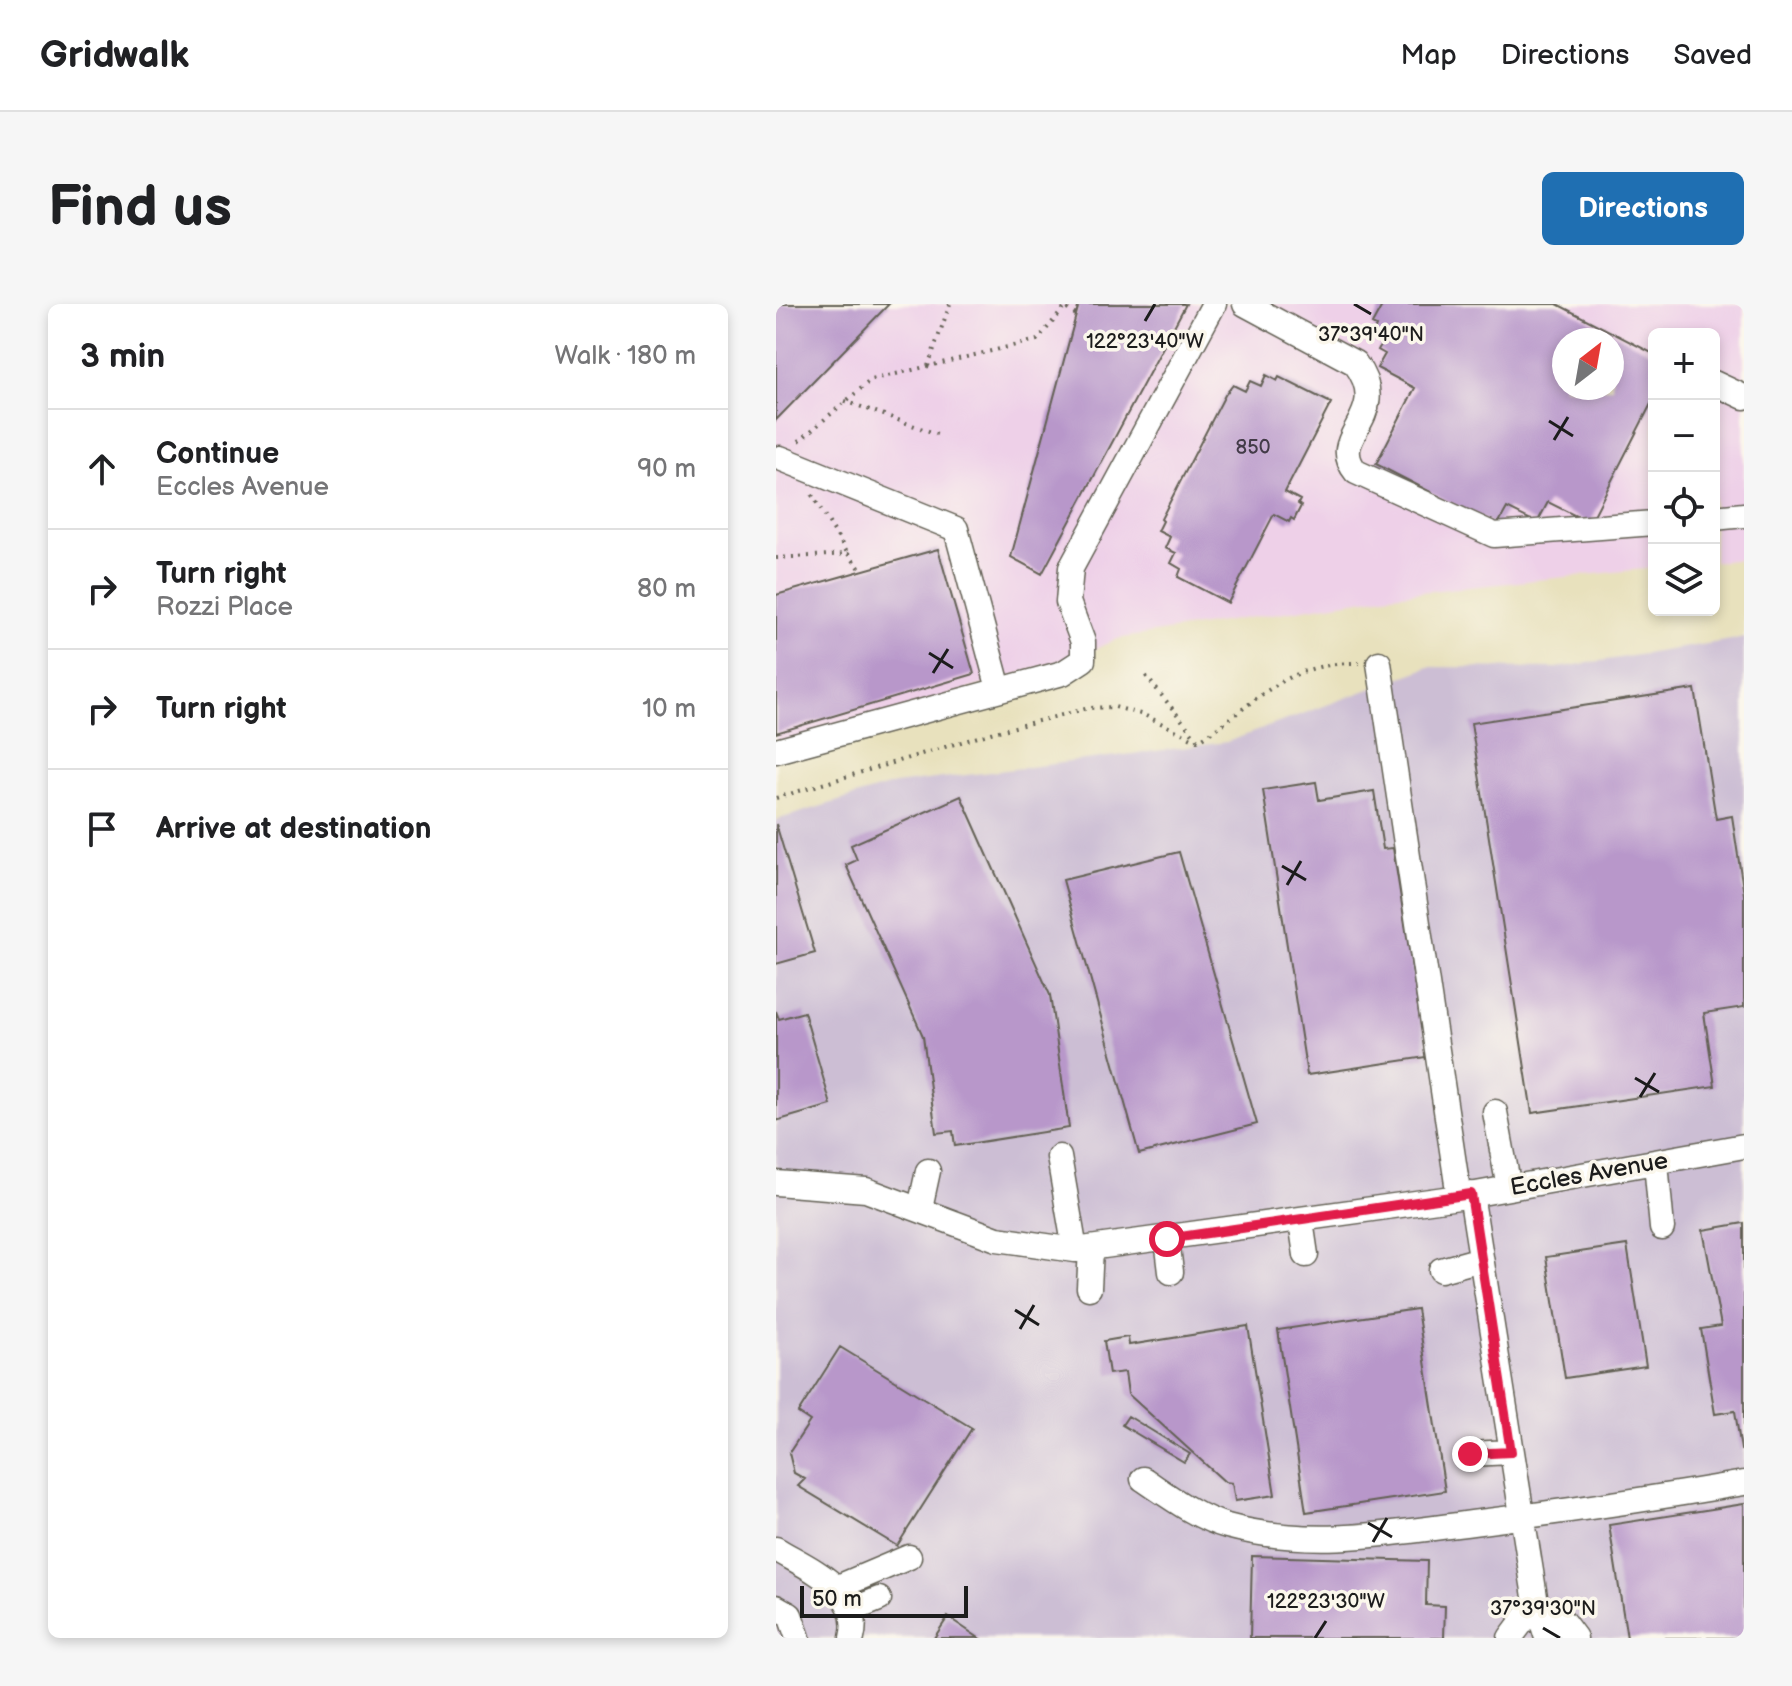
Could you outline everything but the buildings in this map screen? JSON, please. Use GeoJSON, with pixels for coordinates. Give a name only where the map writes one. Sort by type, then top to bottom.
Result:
{"type":"FeatureCollection","features":[{"type":"Feature","properties":{"kind":"street"},"geometry":{"type":"LineString","coordinates":[[776,751],[1063,673],[1083,660],[1083,642],[1068,602],[1071,568],[1214,304]]}},
{"type":"Feature","properties":{"kind":"street"},"geometry":{"type":"LineString","coordinates":[[1245,304],[1355,363],[1367,379],[1370,399],[1347,445],[1346,457],[1356,472],[1494,535],[1648,523]]}},
{"type":"Feature","properties":{"kind":"street"},"geometry":{"type":"LineString","coordinates":[[1720,386],[1744,397]]}},
{"type":"Feature","properties":{"kind":"street"},"geometry":{"type":"LineString","coordinates":[[786,460],[956,529],[974,636],[999,689]]}},
{"type":"Feature","properties":{"kind":"street"},"geometry":{"type":"LineString","coordinates":[[1720,517],[1744,515]]}},
{"type":"Feature","properties":{"kind":"street"},"geometry":{"type":"LineString","coordinates":[[1379,663],[1465,1195],[1504,1336],[1511,1452],[1536,1603],[1547,1638]]}},
{"type":"Feature","properties":{"kind":"street"},"geometry":{"type":"LineString","coordinates":[[1495,1112],[1509,1188]]}},
{"type":"Feature","properties":{"kind":"street","name":"Eccles Avenue"},"geometry":{"type":"LineString","coordinates":[[776,1183],[866,1190],[997,1239],[1083,1249],[1301,1221],[1744,1146]]}},
{"type":"Feature","properties":{"kind":"street"},"geometry":{"type":"LineString","coordinates":[[1059,1157],[1083,1249],[1089,1288]]}},
{"type":"Feature","properties":{"kind":"street"},"geometry":{"type":"LineString","coordinates":[[1656,1163],[1662,1228]]}},
{"type":"Feature","properties":{"kind":"street"},"geometry":{"type":"LineString","coordinates":[[920,1208],[928,1171]]}},
{"type":"Feature","properties":{"kind":"street"},"geometry":{"type":"LineString","coordinates":[[1301,1221],[1306,1255]]}},
{"type":"Feature","properties":{"kind":"street"},"geometry":{"type":"LineString","coordinates":[[1167,1239],[1171,1272]]}},
{"type":"Feature","properties":{"kind":"street"},"geometry":{"type":"LineString","coordinates":[[1441,1270],[1481,1259]]}},
{"type":"Feature","properties":{"kind":"street"},"geometry":{"type":"LineString","coordinates":[[1470,1454],[1511,1452]]}},
{"type":"Feature","properties":{"kind":"street"},"geometry":{"type":"LineString","coordinates":[[1143,1479],[1211,1520],[1297,1538],[1365,1538],[1744,1483]]}},
{"type":"Feature","properties":{"kind":"street"},"geometry":{"type":"LineString","coordinates":[[776,1549],[838,1587],[852,1610],[852,1638]]}},
{"type":"Feature","properties":{"kind":"street"},"geometry":{"type":"LineString","coordinates":[[838,1587],[909,1557]]}},
{"type":"Feature","properties":{"kind":"street"},"geometry":{"type":"LineString","coordinates":[[852,1610],[879,1599]]}},
{"type":"Feature","properties":{"kind":"street"},"geometry":{"type":"LineString","coordinates":[[1510,1638],[1536,1603]]}},
{"type":"Feature","properties":{"kind":"street"},"geometry":{"type":"LineString","coordinates":[[1536,1603],[1563,1622],[1575,1638]]}},
{"type":"Feature","properties":{"kind":"street"},"geometry":{"type":"LineString","coordinates":[[776,1607],[790,1615],[798,1638]]}},
{"type":"Feature","properties":{"kind":"path"},"geometry":{"type":"LineString","coordinates":[[928,367],[950,304]]}},
{"type":"Feature","properties":{"kind":"path"},"geometry":{"type":"LineString","coordinates":[[862,571],[786,460],[845,401],[871,380],[1037,340],[1067,307],[1076,315]]}},
{"type":"Feature","properties":{"kind":"path"},"geometry":{"type":"LineString","coordinates":[[845,401],[937,434]]}},
{"type":"Feature","properties":{"kind":"path"},"geometry":{"type":"LineString","coordinates":[[776,558],[848,554]]}},
{"type":"Feature","properties":{"kind":"path"},"geometry":{"type":"LineString","coordinates":[[1198,741],[1289,674],[1339,662],[1379,663]]}},
{"type":"Feature","properties":{"kind":"path"},"geometry":{"type":"LineString","coordinates":[[1146,676],[1198,741]]}},
{"type":"Feature","properties":{"kind":"path"},"geometry":{"type":"LineString","coordinates":[[776,798],[991,733],[1089,708],[1115,707],[1144,715],[1198,741]]}},
{"type":"Feature","properties":{"kind":"shaded area"},"geometry":{"type":"Polygon","coordinates":[[[776,304],[1744,304],[1744,559],[1720,561],[1720,328],[1648,328],[1648,569],[1391,595],[1117,639],[1082,655],[776,747],[776,304]]]}},
{"type":"Feature","properties":{"kind":"shaded area"},"geometry":{"type":"Polygon","coordinates":[[[1744,638],[1744,1638],[776,1638],[776,820],[895,784],[1227,742],[1429,667],[1557,668],[1744,638]]]}},
{"type":"Feature","properties":{"kind":"route"},"geometry":{"type":"LineString","coordinates":[[1167,1239],[1471,1194],[1511,1452],[1470,1454]]}}]}
